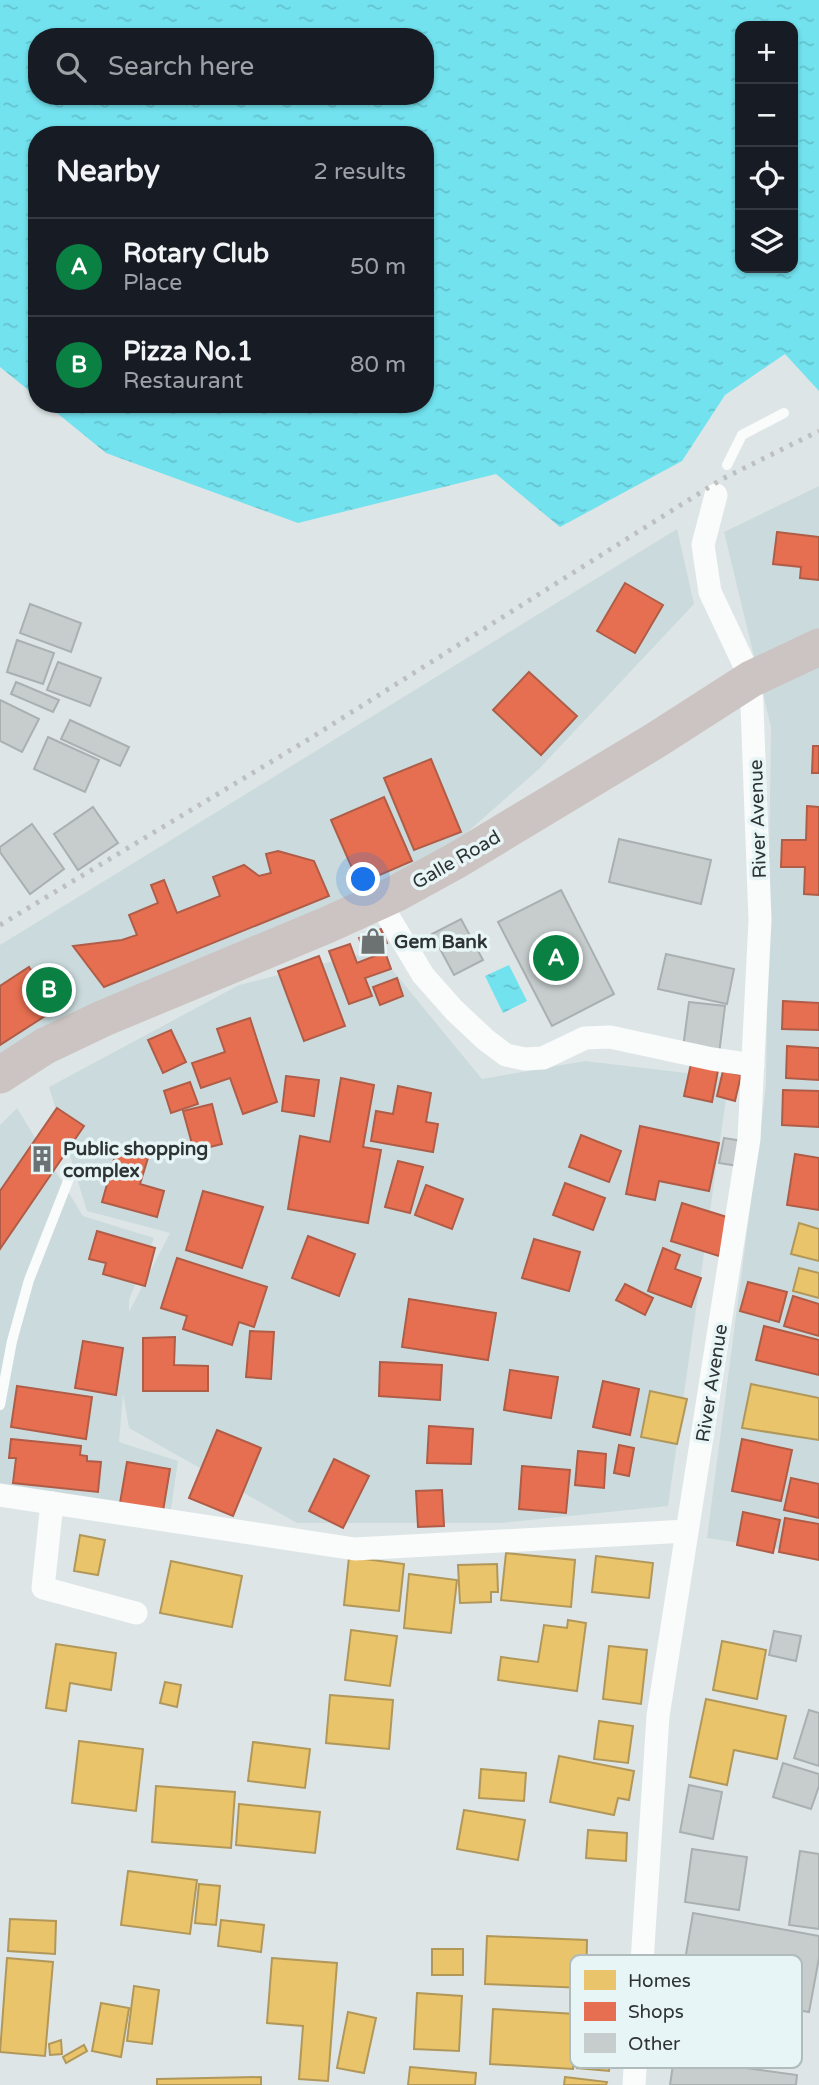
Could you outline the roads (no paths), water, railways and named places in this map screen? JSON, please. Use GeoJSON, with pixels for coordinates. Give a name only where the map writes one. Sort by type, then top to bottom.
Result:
{"type":"FeatureCollection","features":[{"type":"Feature","properties":{"kind":"highway","name":"Galle Road"},"geometry":{"type":"LineString","coordinates":[[0,1075],[45,1046],[104,1018],[379,901],[479,847],[751,679],[819,647]]}},
{"type":"Feature","properties":{"kind":"street"},"geometry":{"type":"LineString","coordinates":[[716,495],[703,545],[710,592],[751,679]]}},
{"type":"Feature","properties":{"kind":"street","name":"River Avenue"},"geometry":{"type":"LineString","coordinates":[[643,1955],[659,1716],[749,1139],[760,920],[751,679]]}},
{"type":"Feature","properties":{"kind":"street"},"geometry":{"type":"LineString","coordinates":[[379,901],[423,975],[454,1010],[506,1055],[526,1059],[542,1058],[585,1038],[611,1037],[753,1065]]}},
{"type":"Feature","properties":{"kind":"street"},"geometry":{"type":"LineString","coordinates":[[0,1495],[355,1549],[687,1531]]}},
{"type":"Feature","properties":{"kind":"street"},"geometry":{"type":"LineString","coordinates":[[52,1503],[43,1588],[136,1613]]}},
{"type":"Feature","properties":{"kind":"lane"},"geometry":{"type":"LineString","coordinates":[[727,465],[743,435],[784,413]]}},
{"type":"Feature","properties":{"kind":"lane"},"geometry":{"type":"LineString","coordinates":[[0,1405],[12,1341],[29,1280],[72,1171]]}},
{"type":"Feature","properties":{"kind":"water"},"geometry":{"type":"Polygon","coordinates":[[[0,0],[819,0],[819,391],[785,354],[725,395],[682,461],[560,527],[496,474],[298,523],[106,453],[57,413],[434,413],[434,126],[28,126],[28,390],[0,367],[0,0]]]}},
{"type":"Feature","properties":{"kind":"water"},"geometry":{"type":"Polygon","coordinates":[[[509,965],[527,1001],[503,1013],[485,976],[509,965]]]}},
{"type":"Feature","properties":{"kind":"railway"},"geometry":{"type":"LineString","coordinates":[[0,925],[309,739],[722,479],[819,431]]}},
{"type":"Feature","properties":{"kind":"place","name":"Gem Bank"},"geometry":{"type":"Point","coordinates":[373,941]}},
{"type":"Feature","properties":{"kind":"place","name":"Rotary Club"},"geometry":{"type":"Point","coordinates":[556,958]}},
{"type":"Feature","properties":{"kind":"place","name":"Pizza No.1"},"geometry":{"type":"Point","coordinates":[49,990]}},
{"type":"Feature","properties":{"kind":"place","name":"Public shopping complex"},"geometry":{"type":"Point","coordinates":[42,1159]}}]}
